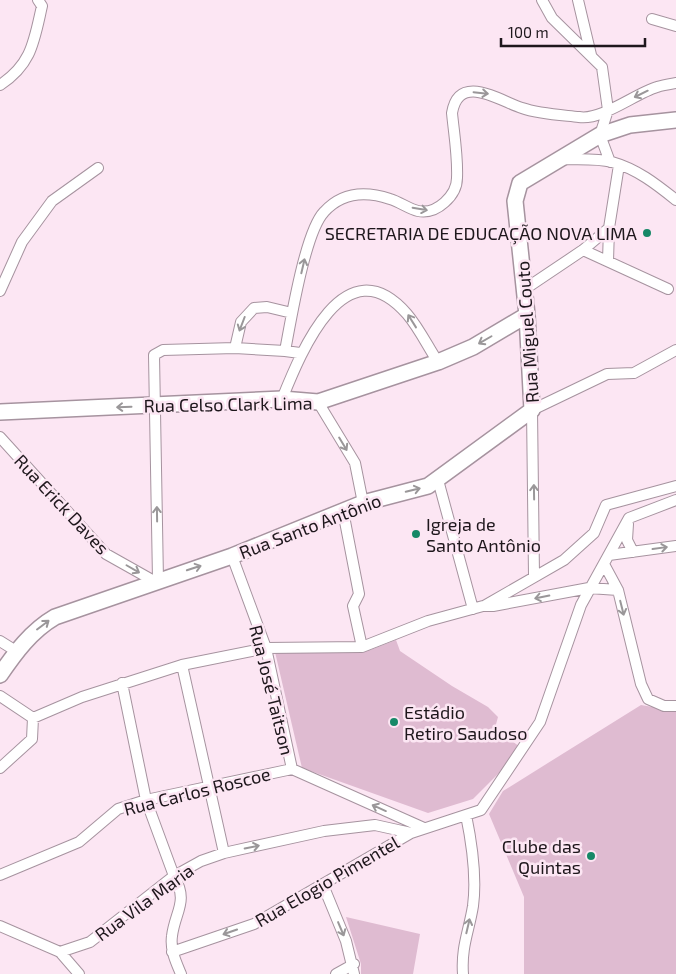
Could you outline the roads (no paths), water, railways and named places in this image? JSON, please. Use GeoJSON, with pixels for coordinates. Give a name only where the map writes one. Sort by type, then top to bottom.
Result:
{"type":"FeatureCollection","features":[{"type":"Feature","properties":{"kind":"street"},"geometry":{"type":"LineString","coordinates":[[0,86],[12,78],[33,50],[42,6],[38,0]]}},
{"type":"Feature","properties":{"kind":"street"},"geometry":{"type":"LineString","coordinates":[[542,0],[552,18],[602,67],[608,110],[600,135],[615,163],[608,262]]}},
{"type":"Feature","properties":{"kind":"street"},"geometry":{"type":"LineString","coordinates":[[578,0],[591,56]]}},
{"type":"Feature","properties":{"kind":"street"},"geometry":{"type":"LineString","coordinates":[[652,19],[676,26]]}},
{"type":"Feature","properties":{"kind":"street"},"geometry":{"type":"LineString","coordinates":[[285,351],[311,233],[323,212],[344,197],[367,193],[391,199],[419,211],[431,210],[442,204],[451,195],[458,179],[452,113],[454,102],[458,97],[470,92],[483,92],[522,108],[582,118],[608,110],[656,87],[676,82]]}},
{"type":"Feature","properties":{"kind":"street","name":"Rua Miguel Couto"},"geometry":{"type":"LineString","coordinates":[[534,576],[532,410],[525,289],[515,201],[520,183],[600,135],[630,125],[676,120]]}},
{"type":"Feature","properties":{"kind":"street"},"geometry":{"type":"LineString","coordinates":[[561,159],[615,163],[655,183],[676,200]]}},
{"type":"Feature","properties":{"kind":"street"},"geometry":{"type":"LineString","coordinates":[[0,291],[22,242],[52,201],[98,168]]}},
{"type":"Feature","properties":{"kind":"street"},"geometry":{"type":"LineString","coordinates":[[525,289],[583,250],[609,228]]}},
{"type":"Feature","properties":{"kind":"street"},"geometry":{"type":"LineString","coordinates":[[583,250],[668,289]]}},
{"type":"Feature","properties":{"kind":"street"},"geometry":{"type":"LineString","coordinates":[[282,399],[300,354],[324,316],[348,294],[371,290],[390,299],[407,314],[438,362]]}},
{"type":"Feature","properties":{"kind":"street"},"geometry":{"type":"LineString","coordinates":[[236,348],[241,322],[254,308],[267,307],[292,313]]}},
{"type":"Feature","properties":{"kind":"street","name":"Rua Celso Clark Lima"},"geometry":{"type":"LineString","coordinates":[[0,412],[282,399],[318,402],[438,362],[473,347],[527,316]]}},
{"type":"Feature","properties":{"kind":"street"},"geometry":{"type":"LineString","coordinates":[[156,581],[154,355],[163,350],[236,348],[285,351],[300,354]]}},
{"type":"Feature","properties":{"kind":"street","name":"Rua Santo Antônio"},"geometry":{"type":"LineString","coordinates":[[0,675],[16,651],[40,626],[54,617],[232,556],[363,503],[428,486],[532,410],[607,374],[634,373],[676,350]]}},
{"type":"Feature","properties":{"kind":"street"},"geometry":{"type":"LineString","coordinates":[[318,402],[355,463],[363,503]]}},
{"type":"Feature","properties":{"kind":"street","name":"Rua Erick Daves"},"geometry":{"type":"LineString","coordinates":[[0,437],[106,554],[156,581]]}},
{"type":"Feature","properties":{"kind":"street"},"geometry":{"type":"LineString","coordinates":[[438,480],[478,607]]}},
{"type":"Feature","properties":{"kind":"street"},"geometry":{"type":"LineString","coordinates":[[478,607],[564,560],[594,533],[606,504],[676,486]]}},
{"type":"Feature","properties":{"kind":"street"},"geometry":{"type":"LineString","coordinates":[[590,588],[629,518],[676,500]]}},
{"type":"Feature","properties":{"kind":"street"},"geometry":{"type":"LineString","coordinates":[[343,511],[359,594],[353,606],[362,647]]}},
{"type":"Feature","properties":{"kind":"street"},"geometry":{"type":"LineString","coordinates":[[629,518],[627,540],[633,552]]}},
{"type":"Feature","properties":{"kind":"street"},"geometry":{"type":"LineString","coordinates":[[606,560],[633,552],[676,546]]}},
{"type":"Feature","properties":{"kind":"street","name":"Rua José Taitson"},"geometry":{"type":"LineString","coordinates":[[232,556],[266,648],[292,768]]}},
{"type":"Feature","properties":{"kind":"street"},"geometry":{"type":"LineString","coordinates":[[606,560],[618,590],[641,684],[648,699],[664,706],[676,706]]}},
{"type":"Feature","properties":{"kind":"street"},"geometry":{"type":"LineString","coordinates":[[33,718],[82,697],[182,665],[266,648],[362,647],[428,621],[478,607],[493,606],[590,588],[618,590]]}},
{"type":"Feature","properties":{"kind":"street","name":"Rua Elogio Pimentel"},"geometry":{"type":"LineString","coordinates":[[172,952],[254,924],[323,886],[411,833],[482,810],[540,722],[581,605],[590,588]]}},
{"type":"Feature","properties":{"kind":"street"},"geometry":{"type":"LineString","coordinates":[[0,641],[16,651]]}},
{"type":"Feature","properties":{"kind":"street"},"geometry":{"type":"LineString","coordinates":[[182,665],[224,853]]}},
{"type":"Feature","properties":{"kind":"street"},"geometry":{"type":"LineString","coordinates":[[122,683],[146,800],[174,876],[181,888],[182,904],[172,936],[172,952],[181,974]]}},
{"type":"Feature","properties":{"kind":"street"},"geometry":{"type":"LineString","coordinates":[[0,696],[33,718]]}},
{"type":"Feature","properties":{"kind":"street"},"geometry":{"type":"LineString","coordinates":[[0,768],[32,739],[33,718]]}},
{"type":"Feature","properties":{"kind":"street"},"geometry":{"type":"LineString","coordinates":[[292,768],[424,828]]}},
{"type":"Feature","properties":{"kind":"street","name":"Rua Carlos Roscoe"},"geometry":{"type":"LineString","coordinates":[[0,875],[79,842],[118,809],[146,800],[292,768]]}},
{"type":"Feature","properties":{"kind":"street"},"geometry":{"type":"LineString","coordinates":[[463,974],[462,954],[475,884],[466,814]]}},
{"type":"Feature","properties":{"kind":"street","name":"Rua Vila Maria"},"geometry":{"type":"LineString","coordinates":[[60,952],[90,942],[174,876],[201,861],[224,853],[324,831],[366,826],[411,833]]}},
{"type":"Feature","properties":{"kind":"street"},"geometry":{"type":"LineString","coordinates":[[323,886],[354,969],[336,974]]}},
{"type":"Feature","properties":{"kind":"street"},"geometry":{"type":"LineString","coordinates":[[0,926],[60,952],[79,974]]}},
{"type":"Feature","properties":{"kind":"place","name":"SECRETARIA DE EDUCAÇÃO NOVA LIMA"},"geometry":{"type":"Point","coordinates":[647,233]}},
{"type":"Feature","properties":{"kind":"place","name":"Igreja de Santo Antônio"},"geometry":{"type":"Point","coordinates":[416,534]}},
{"type":"Feature","properties":{"kind":"place","name":"Estádio Retiro Saudoso"},"geometry":{"type":"Point","coordinates":[394,722]}},
{"type":"Feature","properties":{"kind":"place","name":"Clube das Quintas"},"geometry":{"type":"Point","coordinates":[591,856]}}]}
